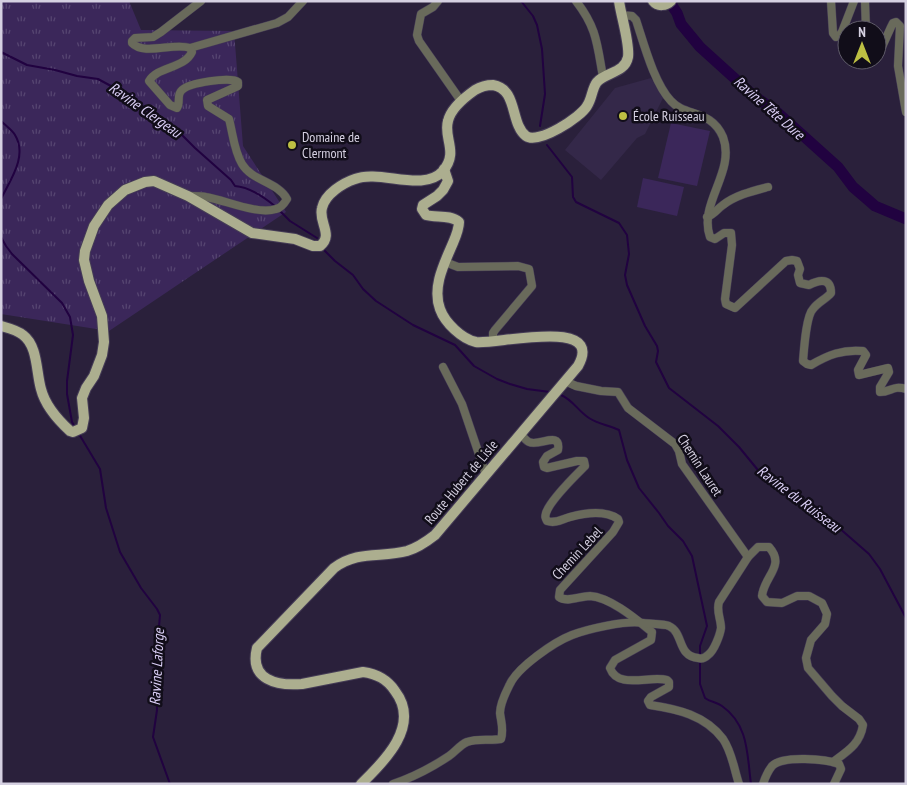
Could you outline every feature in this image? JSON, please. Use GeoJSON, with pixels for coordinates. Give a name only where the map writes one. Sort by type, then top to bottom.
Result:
{"type":"FeatureCollection","features":[{"type":"Feature","properties":{"kind":"main road"},"geometry":{"type":"LineString","coordinates":[[2,326],[22,334],[30,342],[41,391],[53,413],[70,431],[78,430],[84,424],[82,398],[102,355],[104,342],[102,316],[89,281],[84,260],[85,250],[94,226],[108,205],[125,190],[145,182],[154,181],[188,196],[252,233],[289,238],[313,246],[320,246],[325,242],[327,234],[322,208],[326,199],[339,187],[356,178],[377,177],[424,180],[437,177],[444,169],[450,156],[451,146],[447,129],[448,119],[461,101],[477,88],[488,85],[498,86],[506,93],[520,130],[531,139],[538,138],[566,124],[586,108],[591,100],[595,84],[603,77],[625,65],[628,57],[619,1]]}},
{"type":"Feature","properties":{"kind":"main road"},"geometry":{"type":"LineString","coordinates":[[657,3],[666,4],[671,1]]}},
{"type":"Feature","properties":{"kind":"main road","name":"Route Hubert de Lisle"},"geometry":{"type":"LineString","coordinates":[[361,784],[393,751],[400,735],[404,721],[404,711],[402,702],[394,689],[384,679],[373,673],[363,672],[302,684],[292,685],[271,682],[264,677],[255,662],[257,648],[342,562],[359,556],[399,552],[420,545],[435,535],[582,359],[583,351],[580,344],[562,336],[516,337],[477,342],[465,338],[442,315],[437,293],[439,281],[459,222],[448,217],[426,215],[422,205],[443,190],[448,181],[444,169]]}},
{"type":"Feature","properties":{"kind":"street"},"geometry":{"type":"LineString","coordinates":[[201,1],[161,32],[152,37],[135,38],[132,40],[132,43],[135,46],[150,49],[190,48],[277,24],[303,1]]}},
{"type":"Feature","properties":{"kind":"street"},"geometry":{"type":"LineString","coordinates":[[438,1],[433,7],[421,14],[417,35],[419,41],[461,101]]}},
{"type":"Feature","properties":{"kind":"street"},"geometry":{"type":"LineString","coordinates":[[576,1],[588,16],[596,34],[603,77]]}},
{"type":"Feature","properties":{"kind":"street"},"geometry":{"type":"LineString","coordinates":[[831,1],[834,34],[836,37],[842,32],[854,1]]}},
{"type":"Feature","properties":{"kind":"street"},"geometry":{"type":"LineString","coordinates":[[866,1],[866,20]]}},
{"type":"Feature","properties":{"kind":"street"},"geometry":{"type":"LineString","coordinates":[[621,15],[632,16],[636,20],[655,75],[670,100],[677,106],[710,120],[722,136],[726,149],[723,174],[707,216],[707,228],[710,237],[715,239],[724,233],[731,233],[732,245],[725,299],[726,304],[735,308],[786,261],[796,261],[800,269],[798,275],[800,283],[808,285],[824,281],[829,282],[832,293],[812,309],[804,341],[803,361],[811,365],[841,351],[863,351],[866,355],[858,370],[859,375],[888,368],[889,372],[880,386],[880,392],[900,387],[906,389]]}},
{"type":"Feature","properties":{"kind":"street"},"geometry":{"type":"LineString","coordinates":[[887,36],[893,23],[896,22],[900,26],[898,66],[906,112]]}},
{"type":"Feature","properties":{"kind":"street"},"geometry":{"type":"LineString","coordinates":[[188,196],[207,197],[225,203],[270,210],[277,209],[287,199],[283,192],[242,165],[233,140],[229,119],[208,106],[208,100],[238,86],[236,80],[193,84],[182,90],[179,95],[179,105],[177,108],[170,106],[150,84],[149,81],[155,74],[186,59],[192,52],[190,48]]}},
{"type":"Feature","properties":{"kind":"street"},"geometry":{"type":"LineString","coordinates":[[707,216],[713,215],[724,204],[745,193],[768,187]]}},
{"type":"Feature","properties":{"kind":"street"},"geometry":{"type":"LineString","coordinates":[[445,262],[458,267],[524,266],[529,269],[532,286],[495,330],[493,341]]}},
{"type":"Feature","properties":{"kind":"street"},"geometry":{"type":"LineString","coordinates":[[443,367],[462,404],[486,475]]}},
{"type":"Feature","properties":{"kind":"street","name":"Chemin Lauret"},"geometry":{"type":"LineString","coordinates":[[565,381],[576,386],[601,392],[618,392],[628,408],[675,444],[682,464],[748,556]]}},
{"type":"Feature","properties":{"kind":"street","name":"Chemin Lebel"},"geometry":{"type":"LineString","coordinates":[[520,434],[533,443],[557,440],[559,444],[558,450],[547,456],[543,462],[544,467],[547,468],[577,461],[584,461],[586,463],[546,511],[545,517],[547,520],[555,522],[591,513],[614,516],[619,522],[613,532],[560,590],[559,597],[567,600],[588,596],[601,599],[640,622]]}},
{"type":"Feature","properties":{"kind":"street"},"geometry":{"type":"LineString","coordinates":[[393,784],[418,775],[451,755],[465,743],[501,739],[504,731],[500,710],[515,675],[552,646],[570,636],[593,629],[640,622],[668,626],[675,631],[684,651],[691,658],[702,659],[709,655],[721,628],[719,602],[748,556],[758,547],[769,548],[775,554],[777,563],[763,590],[762,596],[767,602],[782,603],[797,596],[809,596],[822,603],[827,614],[825,624],[811,640],[808,648],[806,658],[808,668],[832,696],[859,719],[863,725],[862,733],[853,747],[833,762]]}},
{"type":"Feature","properties":{"kind":"street"},"geometry":{"type":"LineString","coordinates":[[640,622],[652,632],[651,640],[615,660],[610,668],[611,671],[616,677],[627,680],[667,680],[669,687],[651,697],[648,701],[650,705],[683,711],[698,718],[714,730],[724,740],[734,763],[739,784]]}},
{"type":"Feature","properties":{"kind":"street"},"geometry":{"type":"LineString","coordinates":[[763,784],[772,766],[785,760],[833,762],[839,764],[841,769],[834,784]]}},
{"type":"Feature","properties":{"kind":"shaded area","name":"École Ruisseau"},"geometry":{"type":"Polygon","coordinates":[[[651,78],[663,98],[645,134],[637,138],[601,180],[565,150],[615,88],[651,78]]]}},
{"type":"Feature","properties":{"kind":"green space"},"geometry":{"type":"Polygon","coordinates":[[[1,1],[129,1],[141,30],[234,31],[243,146],[286,212],[109,331],[1,314],[1,1]]]}},
{"type":"Feature","properties":{"kind":"green space"},"geometry":{"type":"Polygon","coordinates":[[[671,123],[710,131],[697,186],[658,178],[671,123]]]}},
{"type":"Feature","properties":{"kind":"green space"},"geometry":{"type":"Polygon","coordinates":[[[643,178],[684,187],[677,216],[637,207],[643,178]]]}},
{"type":"Feature","properties":{"kind":"waterway","name":"Ravine du Ruisseau"},"geometry":{"type":"LineString","coordinates":[[521,1],[533,16],[537,25],[542,49],[545,94],[540,126]]}},
{"type":"Feature","properties":{"kind":"waterway","name":"Ravine Tête Dure"},"geometry":{"type":"LineString","coordinates":[[669,1],[677,13],[681,24],[700,47],[838,167],[853,187],[875,206],[906,219]]}},
{"type":"Feature","properties":{"kind":"waterway","name":"Ravine Clergeau"},"geometry":{"type":"LineString","coordinates":[[1,52],[27,65],[98,79],[111,86],[172,125],[231,180],[235,186],[251,190],[276,207]]}},
{"type":"Feature","properties":{"kind":"waterway","name":"Ravine Laforge"},"geometry":{"type":"LineString","coordinates":[[1,121],[15,135],[20,151],[13,176],[1,199]]}},
{"type":"Feature","properties":{"kind":"waterway","name":"Ravine du Ruisseau"},"geometry":{"type":"LineString","coordinates":[[547,145],[572,177],[573,197],[576,202],[619,223],[627,235],[629,254],[625,275],[627,285],[645,326],[657,346],[656,362],[669,388],[718,426],[739,447],[762,475],[774,484],[791,492],[806,505],[830,520],[869,554],[880,569],[906,618]]}},
{"type":"Feature","properties":{"kind":"waterway","name":"Ravine Clergeau"},"geometry":{"type":"LineString","coordinates":[[279,210],[290,221],[317,238]]}},
{"type":"Feature","properties":{"kind":"waterway","name":"Ravine Laforge"},"geometry":{"type":"LineString","coordinates":[[1,237],[12,254],[62,303],[70,317],[73,335],[67,394],[72,422],[75,427]]}},
{"type":"Feature","properties":{"kind":"waterway","name":"Ravine Clergeau"},"geometry":{"type":"LineString","coordinates":[[325,251],[353,275],[363,289],[376,301],[413,325],[455,345],[474,366],[510,384],[527,389],[550,392]]}},
{"type":"Feature","properties":{"kind":"waterway","name":"Ravine Clergeau"},"geometry":{"type":"LineString","coordinates":[[561,395],[589,418],[619,430],[627,460],[639,488],[668,526],[683,541],[692,556],[707,626],[700,646],[700,655]]}},
{"type":"Feature","properties":{"kind":"waterway","name":"Ravine Laforge"},"geometry":{"type":"LineString","coordinates":[[79,434],[100,469],[106,508],[120,552],[141,588],[160,615],[156,661],[157,710],[153,737],[170,784]]}},
{"type":"Feature","properties":{"kind":"waterway","name":"Ravine Clergeau"},"geometry":{"type":"LineString","coordinates":[[700,660],[700,684],[705,698],[720,705],[731,714],[742,731],[751,784]]}},
{"type":"Feature","properties":{"kind":"place","name":"École Ruisseau"},"geometry":{"type":"Point","coordinates":[623,116]}},
{"type":"Feature","properties":{"kind":"place","name":"Domaine de Clermont"},"geometry":{"type":"Point","coordinates":[292,145]}}]}
